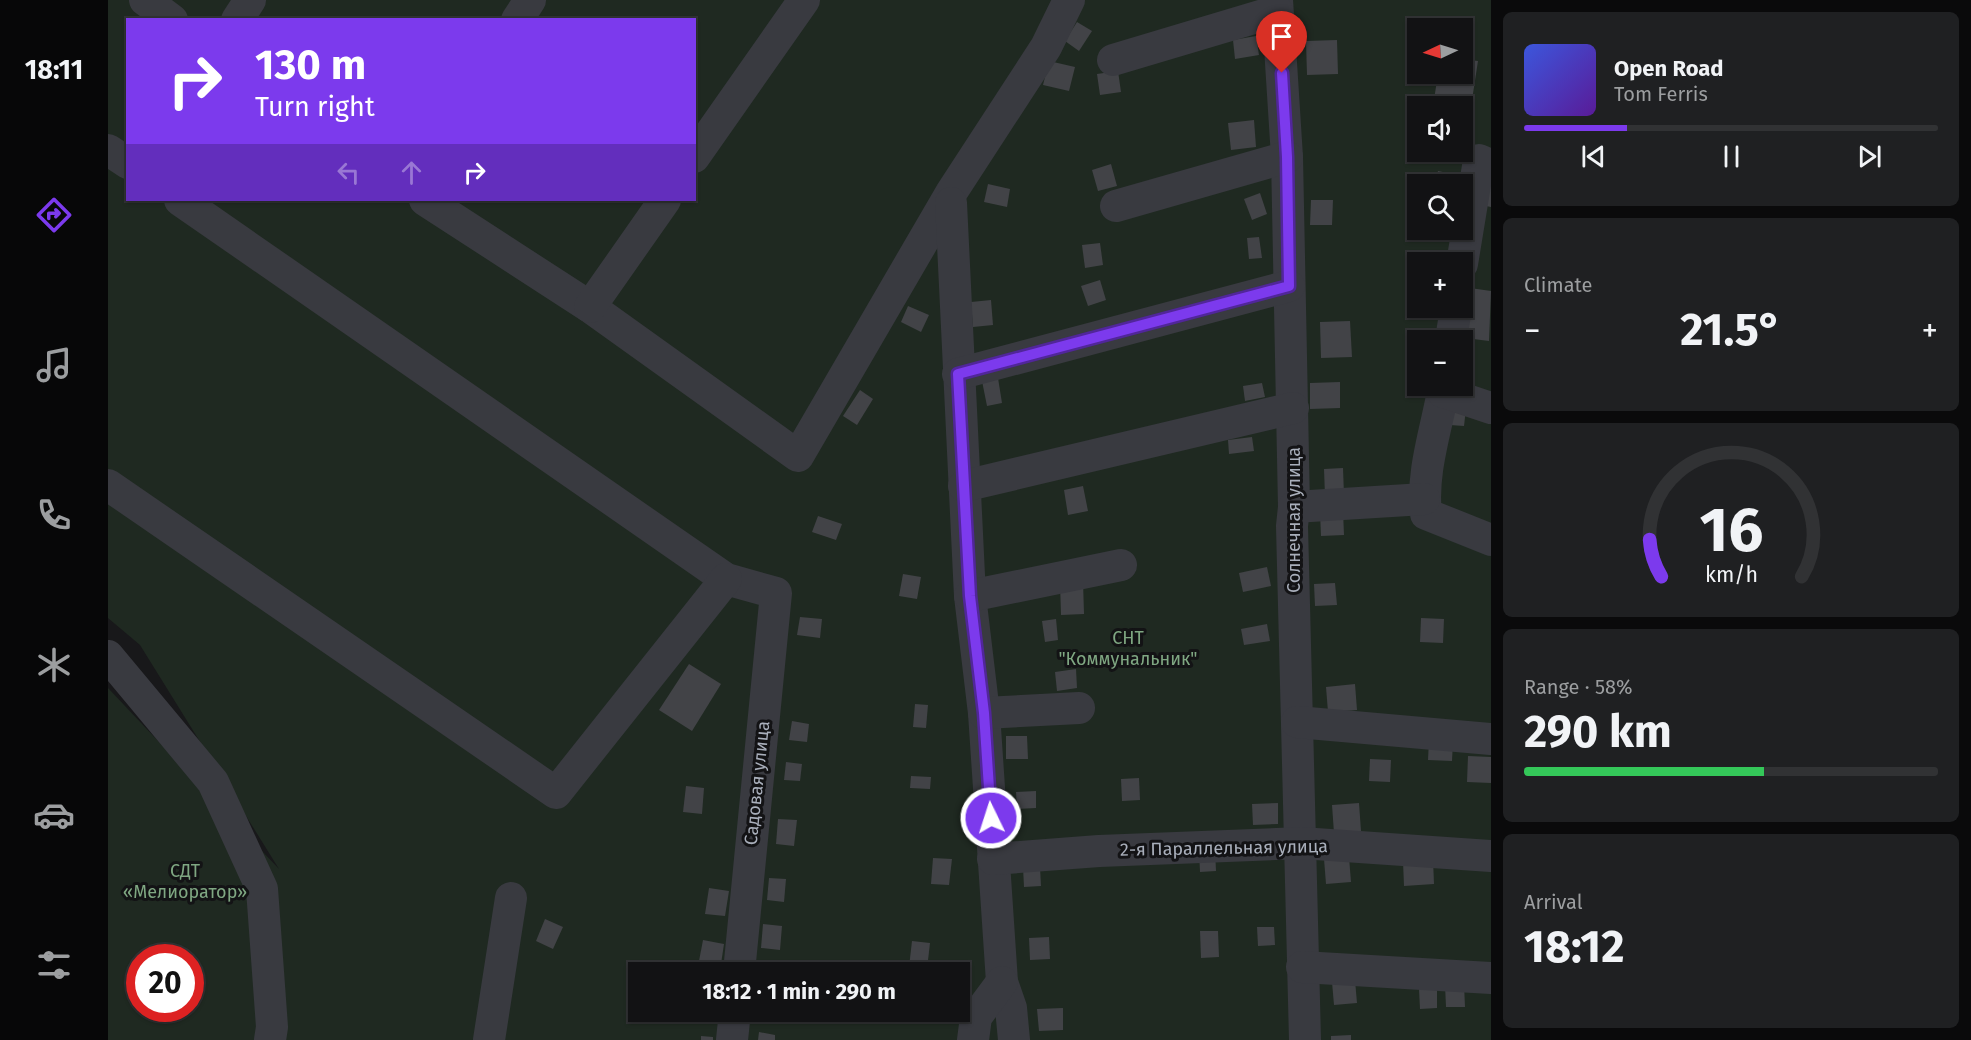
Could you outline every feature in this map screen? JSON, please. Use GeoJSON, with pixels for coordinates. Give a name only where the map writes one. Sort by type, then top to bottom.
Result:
{"type":"FeatureCollection","features":[{"type":"Feature","properties":{"kind":"lane"},"geometry":{"type":"LineString","coordinates":[[145,0],[169,18]]}},
{"type":"Feature","properties":{"kind":"lane"},"geometry":{"type":"LineString","coordinates":[[238,18],[250,0]]}},
{"type":"Feature","properties":{"kind":"lane"},"geometry":{"type":"LineString","coordinates":[[518,18],[530,0]]}},
{"type":"Feature","properties":{"kind":"lane"},"geometry":{"type":"LineString","coordinates":[[696,154],[804,0]]}},
{"type":"Feature","properties":{"kind":"lane"},"geometry":{"type":"LineString","coordinates":[[427,201],[590,307],[798,456],[951,194],[1046,47],[1069,0]]}},
{"type":"Feature","properties":{"kind":"lane"},"geometry":{"type":"LineString","coordinates":[[1113,60],[1277,5]]}},
{"type":"Feature","properties":{"kind":"lane","name":"Солнечная улица"},"geometry":{"type":"LineString","coordinates":[[1277,5],[1287,157],[1293,408],[1294,507],[1292,526],[1305,1040]]}},
{"type":"Feature","properties":{"kind":"lane"},"geometry":{"type":"LineString","coordinates":[[108,150],[126,162]]}},
{"type":"Feature","properties":{"kind":"lane"},"geometry":{"type":"LineString","coordinates":[[1116,206],[1287,157]]}},
{"type":"Feature","properties":{"kind":"lane"},"geometry":{"type":"LineString","coordinates":[[1465,252],[1485,163]]}},
{"type":"Feature","properties":{"kind":"lane"},"geometry":{"type":"LineString","coordinates":[[108,485],[556,793],[726,579],[181,201]]}},
{"type":"Feature","properties":{"kind":"lane"},"geometry":{"type":"LineString","coordinates":[[590,307],[663,201]]}},
{"type":"Feature","properties":{"kind":"lane"},"geometry":{"type":"LineString","coordinates":[[951,203],[970,596],[984,713],[1002,982],[1011,1008],[1014,1040]]}},
{"type":"Feature","properties":{"kind":"lane"},"geometry":{"type":"LineString","coordinates":[[958,374],[1289,286]]}},
{"type":"Feature","properties":{"kind":"lane"},"geometry":{"type":"LineString","coordinates":[[1442,396],[1424,499],[1426,514],[1491,540]]}},
{"type":"Feature","properties":{"kind":"lane"},"geometry":{"type":"LineString","coordinates":[[1461,396],[1491,408]]}},
{"type":"Feature","properties":{"kind":"lane"},"geometry":{"type":"LineString","coordinates":[[964,486],[1293,408]]}},
{"type":"Feature","properties":{"kind":"lane"},"geometry":{"type":"LineString","coordinates":[[1294,507],[1424,499]]}},
{"type":"Feature","properties":{"kind":"lane"},"geometry":{"type":"LineString","coordinates":[[970,596],[1121,565]]}},
{"type":"Feature","properties":{"kind":"lane","name":"Садовая улица"},"geometry":{"type":"LineString","coordinates":[[726,579],[776,593],[740,962]]}},
{"type":"Feature","properties":{"kind":"lane"},"geometry":{"type":"LineString","coordinates":[[108,656],[213,782],[262,889],[272,1027],[270,1040]]}},
{"type":"Feature","properties":{"kind":"lane"},"geometry":{"type":"LineString","coordinates":[[984,713],[1079,708]]}},
{"type":"Feature","properties":{"kind":"lane"},"geometry":{"type":"LineString","coordinates":[[1297,722],[1491,739]]}},
{"type":"Feature","properties":{"kind":"lane","name":"2-я Параллельная улица"},"geometry":{"type":"LineString","coordinates":[[993,859],[1100,851],[1301,843],[1491,856]]}},
{"type":"Feature","properties":{"kind":"lane"},"geometry":{"type":"LineString","coordinates":[[489,1040],[511,898]]}},
{"type":"Feature","properties":{"kind":"lane"},"geometry":{"type":"LineString","coordinates":[[1302,967],[1491,978]]}},
{"type":"Feature","properties":{"kind":"lane"},"geometry":{"type":"LineString","coordinates":[[974,1040],[976,1017],[1002,982]]}},
{"type":"Feature","properties":{"kind":"lane"},"geometry":{"type":"LineString","coordinates":[[732,1040],[734,1022]]}},
{"type":"Feature","properties":{"kind":"green space"},"geometry":{"type":"Polygon","coordinates":[[[108,0],[1491,0],[1491,1040],[108,1040],[108,688],[279,869],[140,645],[108,618],[108,0]]]}},
{"type":"Feature","properties":{"kind":"building"},"geometry":{"type":"Polygon","coordinates":[[[1077,22],[1092,31],[1079,51],[1065,41],[1077,22]]]}},
{"type":"Feature","properties":{"kind":"building"},"geometry":{"type":"Polygon","coordinates":[[[1256,36],[1259,55],[1235,59],[1233,40],[1256,36]]]}},
{"type":"Feature","properties":{"kind":"building"},"geometry":{"type":"Polygon","coordinates":[[[1337,40],[1338,74],[1307,75],[1306,41],[1337,40]]]}},
{"type":"Feature","properties":{"kind":"building"},"geometry":{"type":"Polygon","coordinates":[[[1473,60],[1478,61],[1473,96],[1435,96],[1436,84],[1473,84],[1473,60]]]}},
{"type":"Feature","properties":{"kind":"building"},"geometry":{"type":"Polygon","coordinates":[[[1049,61],[1075,67],[1069,91],[1043,85],[1049,61]]]}},
{"type":"Feature","properties":{"kind":"building"},"geometry":{"type":"Polygon","coordinates":[[[1118,71],[1121,92],[1100,95],[1097,74],[1118,71]]]}},
{"type":"Feature","properties":{"kind":"building"},"geometry":{"type":"Polygon","coordinates":[[[1254,120],[1256,147],[1231,150],[1228,123],[1254,120]]]}},
{"type":"Feature","properties":{"kind":"building"},"geometry":{"type":"Polygon","coordinates":[[[1111,164],[1117,186],[1098,191],[1092,170],[1111,164]]]}},
{"type":"Feature","properties":{"kind":"building"},"geometry":{"type":"Polygon","coordinates":[[[1438,171],[1452,174],[1437,174],[1438,171]]]}},
{"type":"Feature","properties":{"kind":"building"},"geometry":{"type":"Polygon","coordinates":[[[1491,183],[1491,207],[1481,205],[1491,183]]]}},
{"type":"Feature","properties":{"kind":"building"},"geometry":{"type":"Polygon","coordinates":[[[988,184],[1010,189],[1007,207],[984,202],[988,184]]]}},
{"type":"Feature","properties":{"kind":"building"},"geometry":{"type":"Polygon","coordinates":[[[1260,193],[1267,214],[1252,220],[1244,199],[1260,193]]]}},
{"type":"Feature","properties":{"kind":"building"},"geometry":{"type":"Polygon","coordinates":[[[1311,200],[1333,200],[1332,225],[1310,225],[1311,200]]]}},
{"type":"Feature","properties":{"kind":"building"},"geometry":{"type":"Polygon","coordinates":[[[1259,237],[1262,258],[1249,259],[1247,238],[1259,237]]]}},
{"type":"Feature","properties":{"kind":"building"},"geometry":{"type":"Polygon","coordinates":[[[1100,243],[1103,265],[1085,268],[1082,245],[1100,243]]]}},
{"type":"Feature","properties":{"kind":"building"},"geometry":{"type":"Polygon","coordinates":[[[1100,280],[1106,300],[1088,306],[1081,286],[1100,280]]]}},
{"type":"Feature","properties":{"kind":"building"},"geometry":{"type":"Polygon","coordinates":[[[1473,288],[1491,291],[1489,341],[1473,339],[1473,330],[1466,330],[1467,318],[1473,318],[1473,288]]]}},
{"type":"Feature","properties":{"kind":"building"},"geometry":{"type":"Polygon","coordinates":[[[991,300],[993,325],[973,327],[971,302],[991,300]]]}},
{"type":"Feature","properties":{"kind":"building"},"geometry":{"type":"Polygon","coordinates":[[[908,306],[929,315],[921,332],[901,322],[908,306]]]}},
{"type":"Feature","properties":{"kind":"building"},"geometry":{"type":"Polygon","coordinates":[[[1350,321],[1352,357],[1321,358],[1320,322],[1350,321]]]}},
{"type":"Feature","properties":{"kind":"building"},"geometry":{"type":"Polygon","coordinates":[[[998,378],[1002,403],[987,406],[982,381],[998,378]]]}},
{"type":"Feature","properties":{"kind":"building"},"geometry":{"type":"Polygon","coordinates":[[[1340,382],[1340,408],[1310,409],[1310,383],[1340,382]]]}},
{"type":"Feature","properties":{"kind":"building"},"geometry":{"type":"Polygon","coordinates":[[[1262,383],[1265,397],[1245,401],[1243,386],[1262,383]]]}},
{"type":"Feature","properties":{"kind":"building"},"geometry":{"type":"Polygon","coordinates":[[[860,390],[873,399],[857,425],[843,416],[860,390]]]}},
{"type":"Feature","properties":{"kind":"building"},"geometry":{"type":"Polygon","coordinates":[[[1453,407],[1466,409],[1464,426],[1450,425],[1453,407]]]}},
{"type":"Feature","properties":{"kind":"building"},"geometry":{"type":"Polygon","coordinates":[[[1252,437],[1254,451],[1229,454],[1228,440],[1252,437]]]}},
{"type":"Feature","properties":{"kind":"building"},"geometry":{"type":"Polygon","coordinates":[[[1343,468],[1344,495],[1325,496],[1324,469],[1343,468]]]}},
{"type":"Feature","properties":{"kind":"building"},"geometry":{"type":"Polygon","coordinates":[[[1083,486],[1088,511],[1068,515],[1064,490],[1083,486]]]}},
{"type":"Feature","properties":{"kind":"building"},"geometry":{"type":"Polygon","coordinates":[[[1343,511],[1344,535],[1321,536],[1320,512],[1343,511]]]}},
{"type":"Feature","properties":{"kind":"building"},"geometry":{"type":"Polygon","coordinates":[[[818,516],[842,524],[836,540],[812,532],[818,516]]]}},
{"type":"Feature","properties":{"kind":"building"},"geometry":{"type":"Polygon","coordinates":[[[1267,567],[1271,586],[1243,592],[1239,573],[1267,567]]]}},
{"type":"Feature","properties":{"kind":"building"},"geometry":{"type":"Polygon","coordinates":[[[903,574],[921,577],[917,599],[899,596],[903,574]]]}},
{"type":"Feature","properties":{"kind":"building"},"geometry":{"type":"Polygon","coordinates":[[[1083,582],[1084,614],[1061,615],[1060,583],[1083,582]]]}},
{"type":"Feature","properties":{"kind":"building"},"geometry":{"type":"Polygon","coordinates":[[[1335,583],[1337,605],[1315,606],[1314,584],[1335,583]]]}},
{"type":"Feature","properties":{"kind":"building"},"geometry":{"type":"Polygon","coordinates":[[[800,617],[822,619],[820,638],[797,635],[800,617]]]}},
{"type":"Feature","properties":{"kind":"building"},"geometry":{"type":"Polygon","coordinates":[[[1421,618],[1444,619],[1443,643],[1420,642],[1421,618]]]}},
{"type":"Feature","properties":{"kind":"building"},"geometry":{"type":"Polygon","coordinates":[[[1056,619],[1058,640],[1045,642],[1042,621],[1056,619]]]}},
{"type":"Feature","properties":{"kind":"building"},"geometry":{"type":"Polygon","coordinates":[[[1267,624],[1270,641],[1244,645],[1241,629],[1267,624]]]}},
{"type":"Feature","properties":{"kind":"building"},"geometry":{"type":"Polygon","coordinates":[[[689,664],[721,684],[692,731],[659,710],[689,664]]]}},
{"type":"Feature","properties":{"kind":"building"},"geometry":{"type":"Polygon","coordinates":[[[1076,669],[1077,688],[1057,691],[1055,672],[1076,669]]]}},
{"type":"Feature","properties":{"kind":"building"},"geometry":{"type":"Polygon","coordinates":[[[1355,684],[1357,710],[1328,712],[1326,687],[1355,684]]]}},
{"type":"Feature","properties":{"kind":"building"},"geometry":{"type":"Polygon","coordinates":[[[915,704],[928,705],[926,728],[913,727],[915,704]]]}},
{"type":"Feature","properties":{"kind":"building"},"geometry":{"type":"Polygon","coordinates":[[[792,721],[809,724],[807,742],[789,740],[792,721]]]}},
{"type":"Feature","properties":{"kind":"building"},"geometry":{"type":"Polygon","coordinates":[[[1006,736],[1027,736],[1028,759],[1006,759],[1006,736]]]}},
{"type":"Feature","properties":{"kind":"building"},"geometry":{"type":"Polygon","coordinates":[[[1429,740],[1453,741],[1452,761],[1428,760],[1429,740]]]}},
{"type":"Feature","properties":{"kind":"building"},"geometry":{"type":"Polygon","coordinates":[[[1468,756],[1491,757],[1491,783],[1467,782],[1468,756]]]}},
{"type":"Feature","properties":{"kind":"building"},"geometry":{"type":"Polygon","coordinates":[[[1370,759],[1391,760],[1390,782],[1369,781],[1370,759]]]}},
{"type":"Feature","properties":{"kind":"building"},"geometry":{"type":"Polygon","coordinates":[[[786,762],[802,764],[800,781],[784,780],[786,762]]]}},
{"type":"Feature","properties":{"kind":"building"},"geometry":{"type":"Polygon","coordinates":[[[911,776],[931,777],[930,789],[910,788],[911,776]]]}},
{"type":"Feature","properties":{"kind":"building"},"geometry":{"type":"Polygon","coordinates":[[[1139,778],[1140,800],[1122,801],[1121,779],[1139,778]]]}},
{"type":"Feature","properties":{"kind":"building"},"geometry":{"type":"Polygon","coordinates":[[[686,786],[704,788],[702,814],[683,812],[686,786]]]}},
{"type":"Feature","properties":{"kind":"building"},"geometry":{"type":"Polygon","coordinates":[[[1036,791],[1036,808],[1017,809],[1016,792],[1036,791]]]}},
{"type":"Feature","properties":{"kind":"building"},"geometry":{"type":"Polygon","coordinates":[[[1278,803],[1278,824],[1253,825],[1252,804],[1278,803]]]}},
{"type":"Feature","properties":{"kind":"building"},"geometry":{"type":"Polygon","coordinates":[[[1359,803],[1361,831],[1334,833],[1332,805],[1359,803]]]}},
{"type":"Feature","properties":{"kind":"building"},"geometry":{"type":"Polygon","coordinates":[[[778,819],[797,820],[794,846],[776,844],[778,819]]]}},
{"type":"Feature","properties":{"kind":"building"},"geometry":{"type":"Polygon","coordinates":[[[1215,849],[1216,871],[1200,872],[1199,850],[1215,849]]]}},
{"type":"Feature","properties":{"kind":"building"},"geometry":{"type":"Polygon","coordinates":[[[1349,857],[1351,882],[1326,884],[1324,859],[1349,857]]]}},
{"type":"Feature","properties":{"kind":"building"},"geometry":{"type":"Polygon","coordinates":[[[933,858],[952,859],[949,885],[931,884],[933,858]]]}},
{"type":"Feature","properties":{"kind":"building"},"geometry":{"type":"Polygon","coordinates":[[[1433,859],[1434,884],[1404,886],[1403,861],[1433,859]]]}},
{"type":"Feature","properties":{"kind":"building"},"geometry":{"type":"Polygon","coordinates":[[[1023,867],[1040,867],[1041,886],[1024,887],[1023,867]]]}},
{"type":"Feature","properties":{"kind":"building"},"geometry":{"type":"Polygon","coordinates":[[[769,878],[786,879],[784,902],[767,900],[769,878]]]}},
{"type":"Feature","properties":{"kind":"building"},"geometry":{"type":"Polygon","coordinates":[[[709,888],[729,891],[725,916],[705,914],[709,888]]]}},
{"type":"Feature","properties":{"kind":"building"},"geometry":{"type":"Polygon","coordinates":[[[545,919],[563,927],[553,949],[536,941],[545,919]]]}},
{"type":"Feature","properties":{"kind":"building"},"geometry":{"type":"Polygon","coordinates":[[[763,924],[782,926],[780,950],[761,948],[763,924]]]}},
{"type":"Feature","properties":{"kind":"building"},"geometry":{"type":"Polygon","coordinates":[[[1257,927],[1274,927],[1275,945],[1258,946],[1257,927]]]}},
{"type":"Feature","properties":{"kind":"building"},"geometry":{"type":"Polygon","coordinates":[[[1200,931],[1218,931],[1219,957],[1201,958],[1200,931]]]}},
{"type":"Feature","properties":{"kind":"building"},"geometry":{"type":"Polygon","coordinates":[[[1049,937],[1050,959],[1030,960],[1029,938],[1049,937]]]}},
{"type":"Feature","properties":{"kind":"building"},"geometry":{"type":"Polygon","coordinates":[[[703,940],[724,944],[721,962],[699,961],[703,940]]]}},
{"type":"Feature","properties":{"kind":"building"},"geometry":{"type":"Polygon","coordinates":[[[912,941],[930,943],[928,962],[910,962],[912,941]]]}},
{"type":"Feature","properties":{"kind":"building"},"geometry":{"type":"Polygon","coordinates":[[[1355,980],[1357,1003],[1334,1005],[1332,982],[1355,980]]]}},
{"type":"Feature","properties":{"kind":"building"},"geometry":{"type":"Polygon","coordinates":[[[1464,984],[1465,1007],[1446,1007],[1445,985],[1464,984]]]}},
{"type":"Feature","properties":{"kind":"building"},"geometry":{"type":"Polygon","coordinates":[[[1437,988],[1437,1008],[1420,1009],[1419,989],[1437,988]]]}},
{"type":"Feature","properties":{"kind":"building"},"geometry":{"type":"Polygon","coordinates":[[[1063,1008],[1063,1030],[1039,1031],[1037,1009],[1063,1008]]]}},
{"type":"Feature","properties":{"kind":"building"},"geometry":{"type":"Polygon","coordinates":[[[759,1032],[775,1035],[775,1040],[758,1040],[759,1032]]]}},
{"type":"Feature","properties":{"kind":"building"},"geometry":{"type":"Polygon","coordinates":[[[1351,1035],[1351,1040],[1331,1040],[1331,1036],[1351,1035]]]}},
{"type":"Feature","properties":{"kind":"building"},"geometry":{"type":"Polygon","coordinates":[[[701,1036],[713,1037],[713,1040],[701,1040],[701,1036]]]}},
{"type":"Feature","properties":{"kind":"route"},"geometry":{"type":"LineString","coordinates":[[991,818],[984,713],[970,596],[958,374],[1289,286],[1287,157],[1282,73]]}},
{"type":"Feature","properties":{"kind":"park label","name":"СНТ \"Коммунальник\""},"geometry":{"type":"Point","coordinates":[1128,648]}},
{"type":"Feature","properties":{"kind":"park label","name":"СДТ «Мелиоратор»"},"geometry":{"type":"Point","coordinates":[185,881]}}]}
